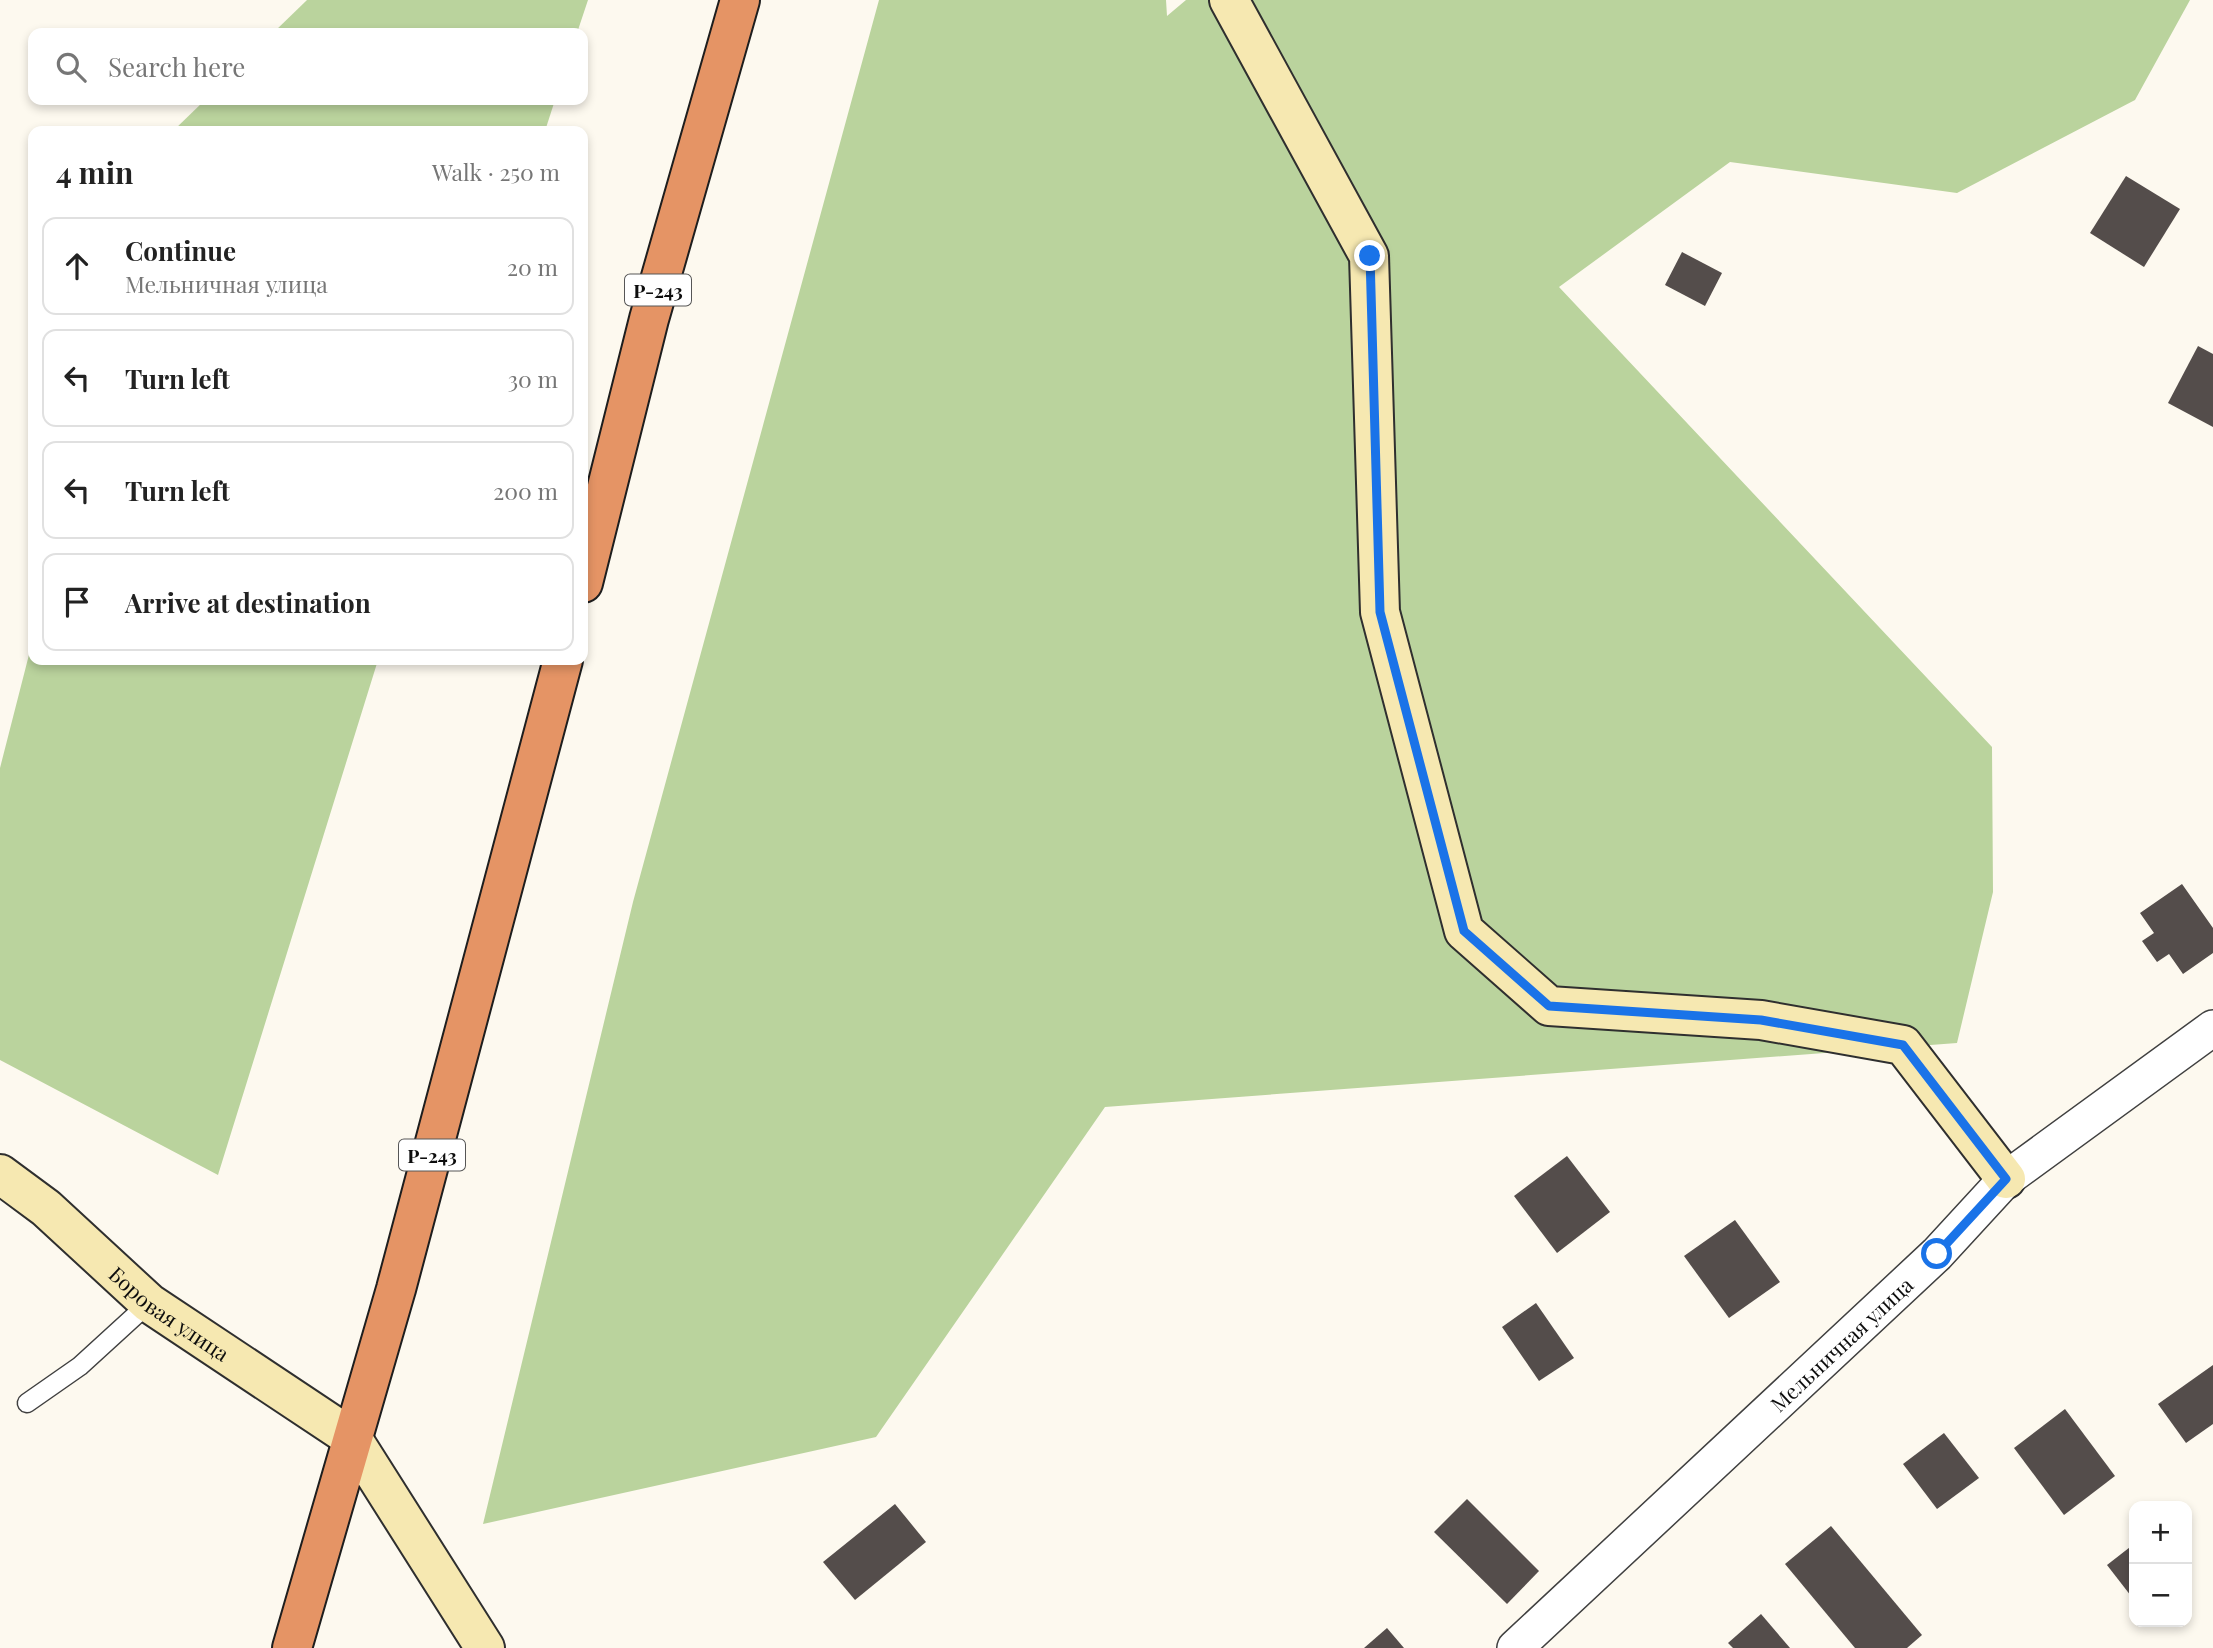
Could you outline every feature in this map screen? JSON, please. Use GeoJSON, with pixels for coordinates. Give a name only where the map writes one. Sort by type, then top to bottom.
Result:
{"type":"FeatureCollection","features":[{"type":"Feature","properties":{"kind":"highway","name":"Р-243"},"geometry":{"type":"LineString","coordinates":[[588,563],[649,319],[740,0]]}},
{"type":"Feature","properties":{"kind":"highway","name":"Р-243"},"geometry":{"type":"LineString","coordinates":[[292,1648],[404,1262],[562,665]]}},
{"type":"Feature","properties":{"kind":"street"},"geometry":{"type":"LineString","coordinates":[[1229,0],[1370,256],[1380,612],[1464,931],[1549,1006],[1761,1020],[1903,1045],[2006,1179]]}},
{"type":"Feature","properties":{"kind":"street","name":"Мельничная улица"},"geometry":{"type":"LineString","coordinates":[[1515,1648],[1937,1254],[2006,1179],[2213,1028]]}},
{"type":"Feature","properties":{"kind":"street","name":"Боровая улица"},"geometry":{"type":"LineString","coordinates":[[0,1174],[46,1209],[149,1303],[352,1438]]}},
{"type":"Feature","properties":{"kind":"street"},"geometry":{"type":"LineString","coordinates":[[352,1438],[485,1648]]}},
{"type":"Feature","properties":{"kind":"lane"},"geometry":{"type":"LineString","coordinates":[[27,1403],[80,1366],[149,1303]]}},
{"type":"Feature","properties":{"kind":"green space"},"geometry":{"type":"Polygon","coordinates":[[[307,0],[588,0],[579,28],[278,28],[307,0]]]}},
{"type":"Feature","properties":{"kind":"green space"},"geometry":{"type":"Polygon","coordinates":[[[879,0],[1166,0],[1167,16],[1186,0],[2190,0],[2135,100],[1957,193],[1730,162],[1559,287],[1992,747],[1993,892],[1957,1043],[1105,1107],[876,1437],[483,1524],[633,902],[879,0]]]}},
{"type":"Feature","properties":{"kind":"green space"},"geometry":{"type":"Polygon","coordinates":[[[200,105],[553,105],[547,126],[178,126],[200,105]]]}},
{"type":"Feature","properties":{"kind":"green space"},"geometry":{"type":"Polygon","coordinates":[[[28,659],[28,665],[376,665],[218,1175],[0,1060],[0,768],[28,659]]]}},
{"type":"Feature","properties":{"kind":"building"},"geometry":{"type":"Polygon","coordinates":[[[2126,176],[2180,209],[2144,267],[2090,233],[2126,176]]]}},
{"type":"Feature","properties":{"kind":"building"},"geometry":{"type":"Polygon","coordinates":[[[1682,252],[1722,273],[1705,306],[1665,285],[1682,252]]]}},
{"type":"Feature","properties":{"kind":"building"},"geometry":{"type":"Polygon","coordinates":[[[2198,346],[2213,354],[2213,427],[2168,403],[2198,346]]]}},
{"type":"Feature","properties":{"kind":"building"},"geometry":{"type":"Polygon","coordinates":[[[2182,884],[2213,928],[2213,953],[2183,974],[2169,954],[2157,962],[2142,941],[2154,933],[2140,913],[2182,884]]]}},
{"type":"Feature","properties":{"kind":"building"},"geometry":{"type":"Polygon","coordinates":[[[1567,1156],[1610,1212],[1557,1253],[1514,1196],[1567,1156]]]}},
{"type":"Feature","properties":{"kind":"building"},"geometry":{"type":"Polygon","coordinates":[[[1735,1220],[1780,1282],[1729,1318],[1684,1256],[1735,1220]]]}},
{"type":"Feature","properties":{"kind":"building"},"geometry":{"type":"Polygon","coordinates":[[[1536,1303],[1574,1358],[1539,1381],[1502,1327],[1536,1303]]]}},
{"type":"Feature","properties":{"kind":"building"},"geometry":{"type":"Polygon","coordinates":[[[2213,1365],[2213,1424],[2186,1443],[2158,1404],[2213,1365]]]}},
{"type":"Feature","properties":{"kind":"building"},"geometry":{"type":"Polygon","coordinates":[[[2065,1409],[2115,1476],[2064,1515],[2014,1448],[2065,1409]]]}},
{"type":"Feature","properties":{"kind":"building"},"geometry":{"type":"Polygon","coordinates":[[[1944,1433],[1979,1478],[1937,1509],[1903,1464],[1944,1433]]]}},
{"type":"Feature","properties":{"kind":"building"},"geometry":{"type":"Polygon","coordinates":[[[1467,1499],[1539,1571],[1507,1604],[1434,1532],[1467,1499]]]}},
{"type":"Feature","properties":{"kind":"building"},"geometry":{"type":"Polygon","coordinates":[[[895,1504],[926,1542],[855,1600],[823,1562],[895,1504]]]}},
{"type":"Feature","properties":{"kind":"building"},"geometry":{"type":"Polygon","coordinates":[[[1831,1526],[1922,1635],[1907,1648],[1855,1648],[1785,1564],[1831,1526]]]}},
{"type":"Feature","properties":{"kind":"building"},"geometry":{"type":"Polygon","coordinates":[[[2129,1548],[2129,1593],[2107,1565],[2129,1548]]]}},
{"type":"Feature","properties":{"kind":"building"},"geometry":{"type":"Polygon","coordinates":[[[1761,1614],[1790,1648],[1733,1648],[1728,1643],[1761,1614]]]}},
{"type":"Feature","properties":{"kind":"building"},"geometry":{"type":"Polygon","coordinates":[[[1387,1628],[1404,1648],[1364,1648],[1387,1628]]]}},
{"type":"Feature","properties":{"kind":"route"},"geometry":{"type":"LineString","coordinates":[[1370,256],[1380,612],[1464,931],[1549,1006],[1761,1020],[1903,1045],[2006,1179],[1937,1254]]}}]}
